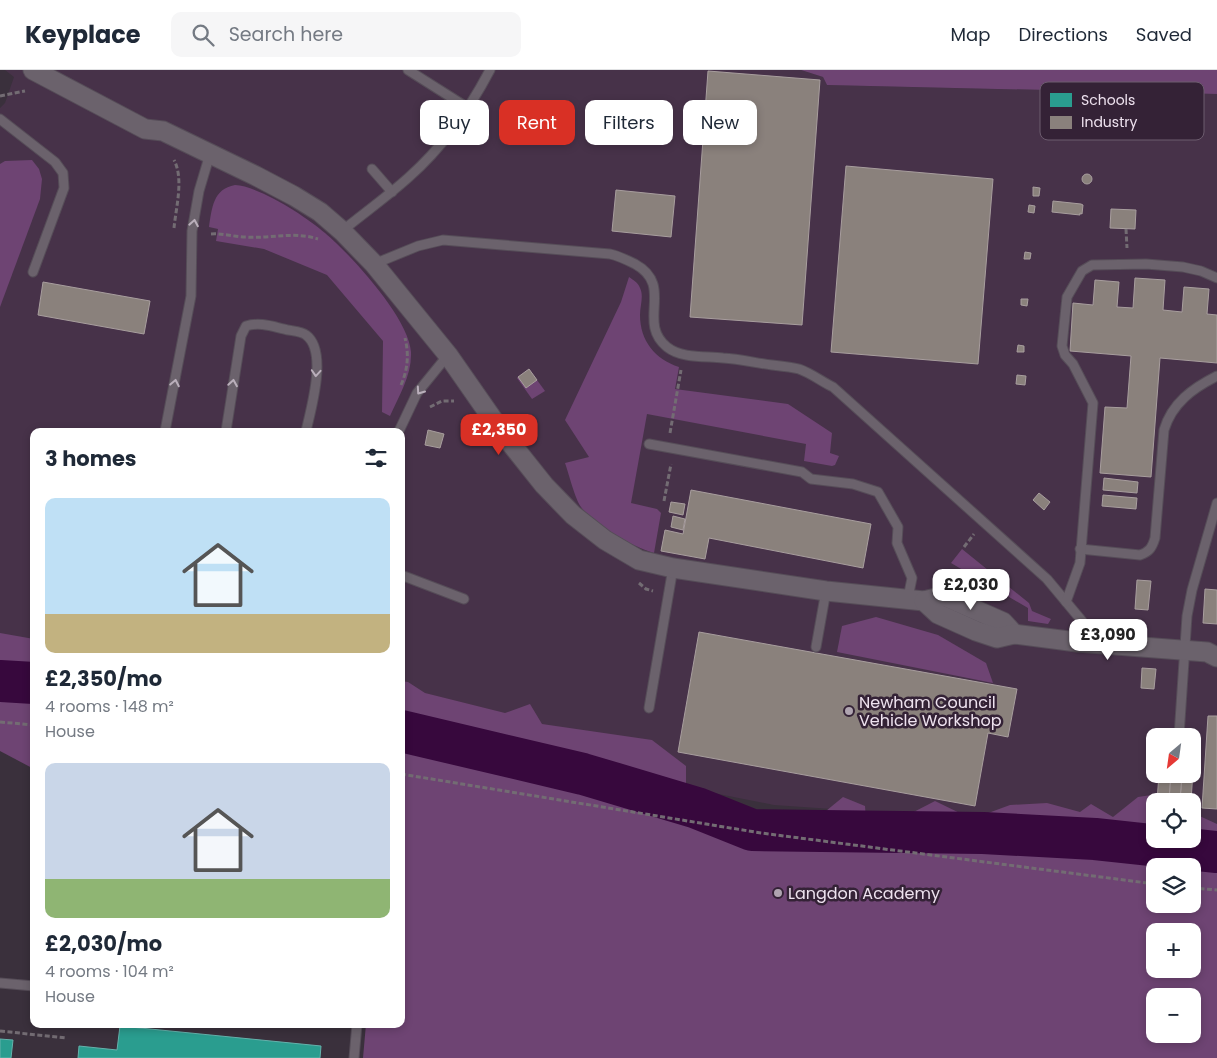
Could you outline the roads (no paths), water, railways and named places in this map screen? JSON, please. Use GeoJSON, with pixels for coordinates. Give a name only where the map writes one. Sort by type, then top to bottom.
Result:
{"type":"FeatureCollection","features":[{"type":"Feature","properties":{"kind":"street"},"geometry":{"type":"LineString","coordinates":[[33,70],[145,129],[163,131]]}},
{"type":"Feature","properties":{"kind":"street"},"geometry":{"type":"LineString","coordinates":[[56,70],[151,119],[163,131],[294,196],[320,212],[342,231],[374,264],[448,355],[501,431],[544,485],[572,515],[605,540],[639,560],[673,568],[826,591],[916,600],[944,596],[1003,622],[1014,634],[1077,642],[1214,652]]}},
{"type":"Feature","properties":{"kind":"lane"},"geometry":{"type":"LineString","coordinates":[[408,70],[455,100]]}},
{"type":"Feature","properties":{"kind":"lane"},"geometry":{"type":"LineString","coordinates":[[473,100],[490,70]]}},
{"type":"Feature","properties":{"kind":"lane"},"geometry":{"type":"LineString","coordinates":[[0,119],[55,162],[63,173],[64,188],[32,272]]}},
{"type":"Feature","properties":{"kind":"lane"},"geometry":{"type":"LineString","coordinates":[[342,231],[410,177],[440,145]]}},
{"type":"Feature","properties":{"kind":"lane"},"geometry":{"type":"LineString","coordinates":[[166,428],[192,296],[192,231],[199,191],[210,154]]}},
{"type":"Feature","properties":{"kind":"lane"},"geometry":{"type":"LineString","coordinates":[[372,169],[392,192]]}},
{"type":"Feature","properties":{"kind":"lane"},"geometry":{"type":"LineString","coordinates":[[374,264],[418,246],[443,240],[602,253],[620,257],[640,267],[650,276],[655,291],[654,324],[660,338],[668,348],[681,354],[726,358],[799,369],[833,387],[1046,579],[1082,621],[1077,642]]}},
{"type":"Feature","properties":{"kind":"lane"},"geometry":{"type":"LineString","coordinates":[[1066,602],[1080,563],[1093,403],[1074,364],[1065,356],[1062,346],[1067,297],[1082,271],[1092,265],[1183,266],[1217,278]]}},
{"type":"Feature","properties":{"kind":"lane"},"geometry":{"type":"LineString","coordinates":[[226,428],[241,336],[246,326],[256,323],[305,334],[313,342],[317,365],[316,383],[307,428]]}},
{"type":"Feature","properties":{"kind":"lane"},"geometry":{"type":"LineString","coordinates":[[400,428],[417,393],[448,355]]}},
{"type":"Feature","properties":{"kind":"lane"},"geometry":{"type":"LineString","coordinates":[[1080,549],[1140,555],[1148,552],[1152,547],[1155,538],[1164,430],[1167,417],[1184,397],[1217,376]]}},
{"type":"Feature","properties":{"kind":"lane"},"geometry":{"type":"LineString","coordinates":[[649,444],[802,472],[811,479],[853,484],[878,492],[898,527],[897,543],[912,578],[916,600]]}},
{"type":"Feature","properties":{"kind":"lane"},"geometry":{"type":"LineString","coordinates":[[1179,728],[1184,651],[1192,590],[1217,503]]}},
{"type":"Feature","properties":{"kind":"lane"},"geometry":{"type":"LineString","coordinates":[[649,708],[667,594],[673,568]]}},
{"type":"Feature","properties":{"kind":"lane"},"geometry":{"type":"LineString","coordinates":[[405,577],[464,599]]}},
{"type":"Feature","properties":{"kind":"lane"},"geometry":{"type":"LineString","coordinates":[[816,647],[826,591]]}},
{"type":"Feature","properties":{"kind":"lane"},"geometry":{"type":"LineString","coordinates":[[0,983],[30,986]]}},
{"type":"Feature","properties":{"kind":"lane"},"geometry":{"type":"LineString","coordinates":[[354,1058],[357,1028]]}},
{"type":"Feature","properties":{"kind":"waterway"},"geometry":{"type":"LineString","coordinates":[[0,681],[30,683]]}},
{"type":"Feature","properties":{"kind":"waterway"},"geometry":{"type":"LineString","coordinates":[[405,732],[583,774],[697,808],[752,830],[983,833],[1095,839],[1217,852]]}},
{"type":"Feature","properties":{"kind":"place","name":"Newham Council Vehicle Workshop"},"geometry":{"type":"Point","coordinates":[849,711]}},
{"type":"Feature","properties":{"kind":"place","name":"Langdon Academy"},"geometry":{"type":"Point","coordinates":[778,893]}}]}
